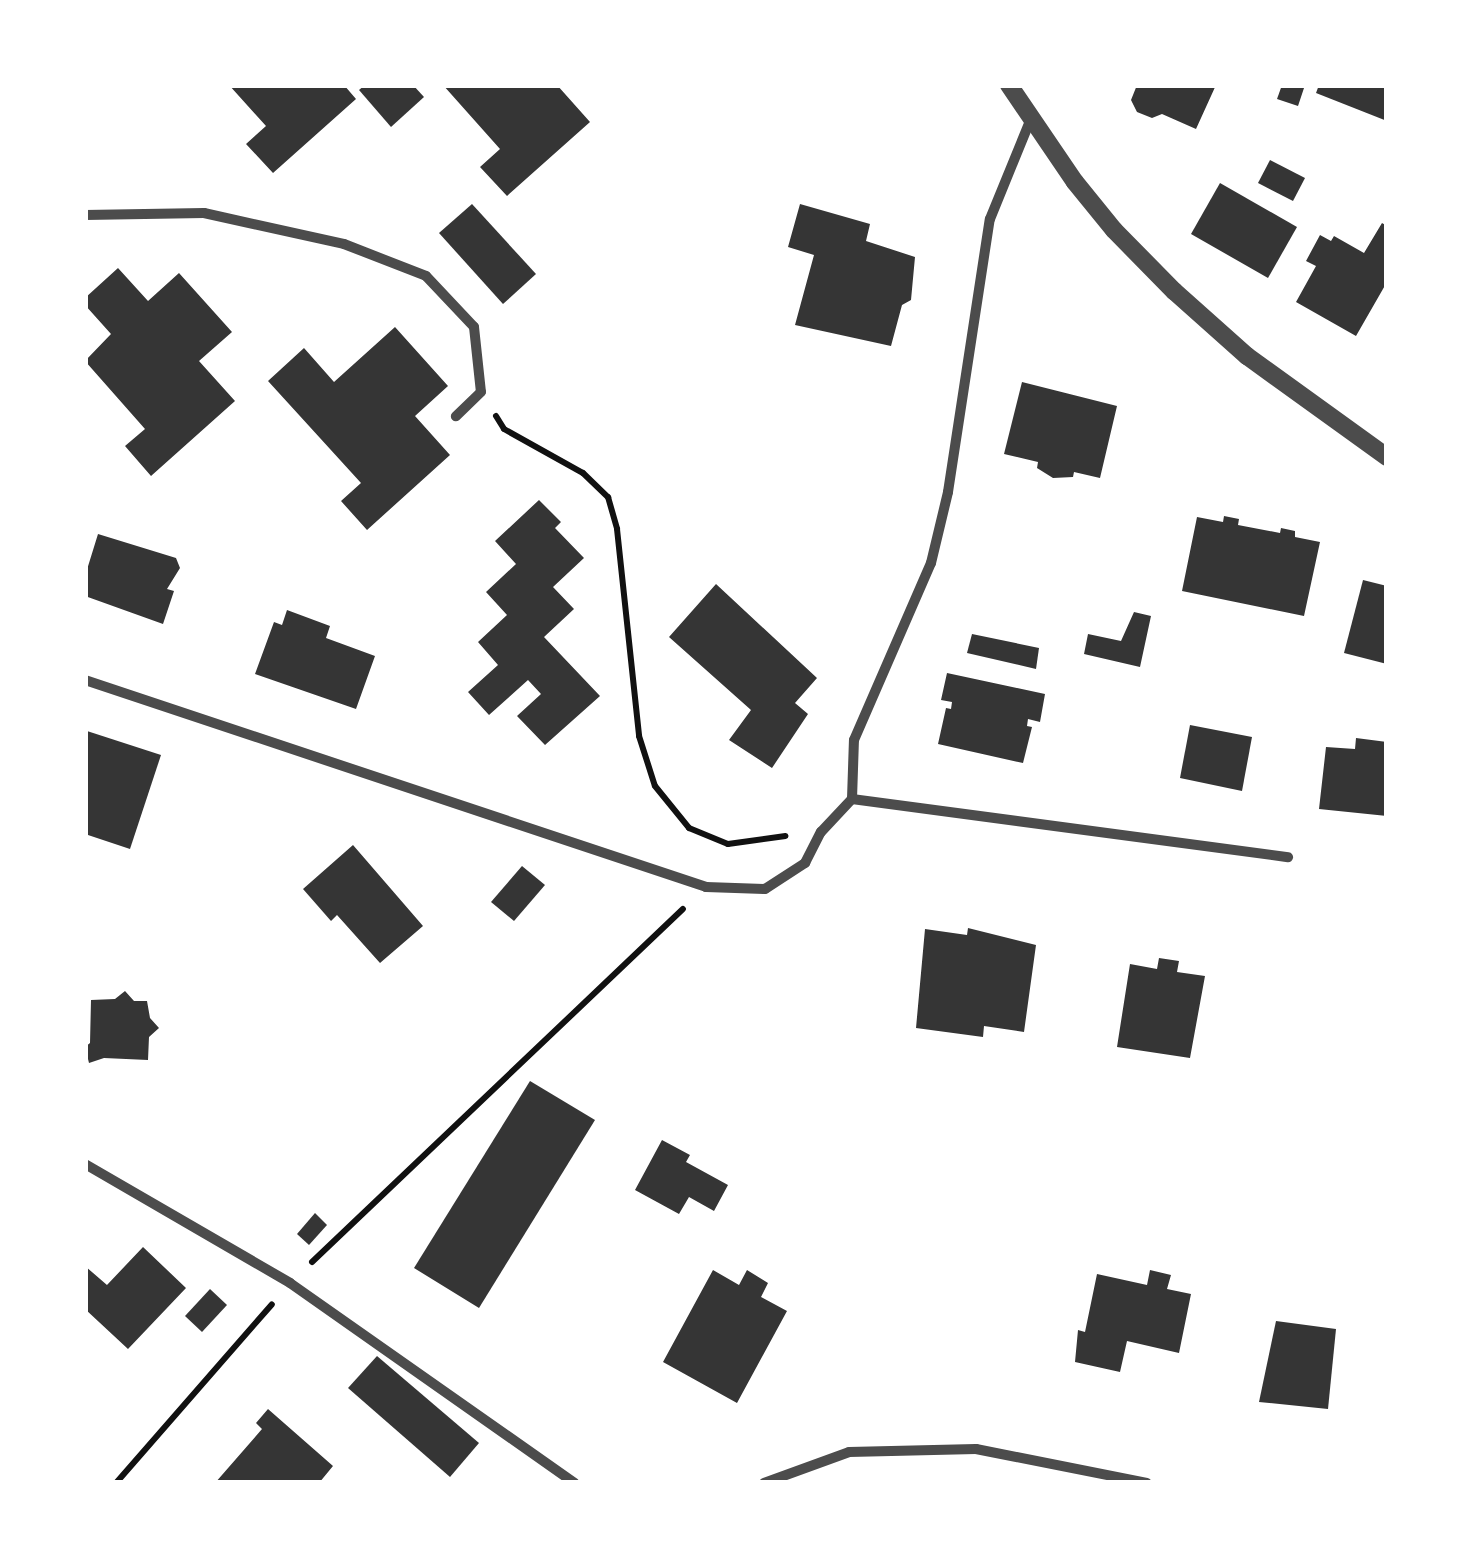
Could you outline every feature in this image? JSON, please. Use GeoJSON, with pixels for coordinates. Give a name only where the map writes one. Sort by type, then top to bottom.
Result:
{"type":"FeatureCollection","features":[{"type":"Feature","properties":{"kind":"street"},"geometry":{"type":"LineString","coordinates":[[1009,85],[1030,121],[1114,230],[1202,318],[1310,405],[1387,457]]}},
{"type":"Feature","properties":{"kind":"street"},"geometry":{"type":"LineString","coordinates":[[85,680],[706,887],[765,889],[804,863],[821,832],[852,799],[854,740],[931,563],[948,492],[990,219],[1030,121]]}},
{"type":"Feature","properties":{"kind":"street"},"geometry":{"type":"LineString","coordinates":[[85,215],[204,213],[344,244],[426,276],[474,327],[481,392],[456,416]]}},
{"type":"Feature","properties":{"kind":"street"},"geometry":{"type":"LineString","coordinates":[[852,799],[1288,857]]}},
{"type":"Feature","properties":{"kind":"street"},"geometry":{"type":"LineString","coordinates":[[85,1164],[290,1283],[575,1483]]}},
{"type":"Feature","properties":{"kind":"street"},"geometry":{"type":"LineString","coordinates":[[764,1483],[849,1452],[976,1449],[1147,1483]]}},
{"type":"Feature","properties":{"kind":"path"},"geometry":{"type":"LineString","coordinates":[[481,392],[504,429],[582,473],[608,497],[617,529],[640,736],[655,786],[689,828],[728,844],[821,832]]}},
{"type":"Feature","properties":{"kind":"path"},"geometry":{"type":"LineString","coordinates":[[116,1483],[290,1283],[706,887]]}},
{"type":"Feature","properties":{"kind":"building"},"geometry":{"type":"Polygon","coordinates":[[[229,85],[344,85],[356,99],[273,173],[246,144],[266,126],[229,85]]]}},
{"type":"Feature","properties":{"kind":"building"},"geometry":{"type":"Polygon","coordinates":[[[365,85],[413,85],[424,97],[391,127],[359,90],[365,85]]]}},
{"type":"Feature","properties":{"kind":"building"},"geometry":{"type":"Polygon","coordinates":[[[443,85],[557,85],[590,122],[507,196],[480,167],[500,149],[443,85]]]}},
{"type":"Feature","properties":{"kind":"building"},"geometry":{"type":"Polygon","coordinates":[[[1137,85],[1216,85],[1196,129],[1162,114],[1152,118],[1137,112],[1131,100],[1137,85]]]}},
{"type":"Feature","properties":{"kind":"building"},"geometry":{"type":"Polygon","coordinates":[[[1282,85],[1305,85],[1298,106],[1277,99],[1282,85]]]}},
{"type":"Feature","properties":{"kind":"building"},"geometry":{"type":"Polygon","coordinates":[[[1319,85],[1387,85],[1387,121],[1316,93],[1319,85]]]}},
{"type":"Feature","properties":{"kind":"building"},"geometry":{"type":"Polygon","coordinates":[[[1270,160],[1305,178],[1293,201],[1258,183],[1270,160]]]}},
{"type":"Feature","properties":{"kind":"building"},"geometry":{"type":"Polygon","coordinates":[[[1220,183],[1297,227],[1268,278],[1191,234],[1220,183]]]}},
{"type":"Feature","properties":{"kind":"building"},"geometry":{"type":"Polygon","coordinates":[[[472,204],[536,274],[503,304],[439,233],[472,204]]]}},
{"type":"Feature","properties":{"kind":"building"},"geometry":{"type":"Polygon","coordinates":[[[800,204],[870,224],[866,241],[915,257],[911,300],[902,305],[891,346],[795,325],[814,255],[788,247],[800,204]]]}},
{"type":"Feature","properties":{"kind":"building"},"geometry":{"type":"Polygon","coordinates":[[[1382,223],[1387,226],[1387,282],[1356,336],[1296,302],[1316,266],[1306,261],[1320,235],[1331,241],[1334,236],[1364,253],[1382,223]]]}},
{"type":"Feature","properties":{"kind":"building"},"geometry":{"type":"Polygon","coordinates":[[[118,268],[148,301],[179,273],[232,332],[199,361],[235,401],[151,476],[125,446],[145,429],[85,361],[111,334],[85,305],[85,298],[118,268]]]}},
{"type":"Feature","properties":{"kind":"building"},"geometry":{"type":"Polygon","coordinates":[[[395,327],[448,386],[415,416],[450,455],[367,530],[341,501],[361,483],[268,381],[304,348],[334,382],[395,327]]]}},
{"type":"Feature","properties":{"kind":"building"},"geometry":{"type":"Polygon","coordinates":[[[1022,382],[1117,406],[1100,478],[1074,472],[1073,477],[1053,478],[1037,468],[1038,462],[1004,454],[1022,382]]]}},
{"type":"Feature","properties":{"kind":"building"},"geometry":{"type":"Polygon","coordinates":[[[539,500],[561,522],[555,528],[584,558],[553,587],[574,609],[544,637],[600,696],[545,745],[517,716],[541,694],[528,680],[489,715],[468,692],[498,665],[478,642],[507,615],[486,592],[516,564],[495,541],[539,500]]]}},
{"type":"Feature","properties":{"kind":"building"},"geometry":{"type":"Polygon","coordinates":[[[1224,516],[1239,519],[1238,525],[1280,533],[1281,528],[1295,531],[1295,537],[1320,542],[1304,616],[1182,591],[1197,517],[1223,522],[1224,516]]]}},
{"type":"Feature","properties":{"kind":"building"},"geometry":{"type":"Polygon","coordinates":[[[98,534],[176,558],[180,568],[167,589],[174,591],[163,624],[85,596],[85,576],[98,534]]]}},
{"type":"Feature","properties":{"kind":"building"},"geometry":{"type":"Polygon","coordinates":[[[1363,580],[1387,586],[1387,664],[1344,653],[1363,580]]]}},
{"type":"Feature","properties":{"kind":"building"},"geometry":{"type":"Polygon","coordinates":[[[716,584],[817,678],[795,703],[808,714],[772,768],[729,740],[751,710],[669,637],[716,584]]]}},
{"type":"Feature","properties":{"kind":"building"},"geometry":{"type":"Polygon","coordinates":[[[287,610],[330,626],[326,638],[375,656],[356,709],[255,674],[274,622],[282,625],[287,610]]]}},
{"type":"Feature","properties":{"kind":"building"},"geometry":{"type":"Polygon","coordinates":[[[1134,612],[1151,616],[1140,667],[1084,654],[1088,634],[1121,641],[1134,612]]]}},
{"type":"Feature","properties":{"kind":"building"},"geometry":{"type":"Polygon","coordinates":[[[972,634],[1039,648],[1036,669],[967,653],[972,634]]]}},
{"type":"Feature","properties":{"kind":"building"},"geometry":{"type":"Polygon","coordinates":[[[947,673],[1045,694],[1040,722],[1028,719],[1027,726],[1032,727],[1023,763],[938,744],[946,708],[951,709],[952,702],[941,700],[947,673]]]}},
{"type":"Feature","properties":{"kind":"building"},"geometry":{"type":"Polygon","coordinates":[[[1190,725],[1252,737],[1242,791],[1180,778],[1190,725]]]}},
{"type":"Feature","properties":{"kind":"building"},"geometry":{"type":"Polygon","coordinates":[[[87,731],[161,755],[130,849],[85,834],[87,731]]]}},
{"type":"Feature","properties":{"kind":"building"},"geometry":{"type":"Polygon","coordinates":[[[1356,738],[1387,742],[1387,816],[1319,809],[1326,747],[1355,749],[1356,738]]]}},
{"type":"Feature","properties":{"kind":"building"},"geometry":{"type":"Polygon","coordinates":[[[353,845],[423,926],[380,963],[337,915],[331,921],[303,889],[353,845]]]}},
{"type":"Feature","properties":{"kind":"building"},"geometry":{"type":"Polygon","coordinates":[[[522,866],[545,885],[514,921],[491,902],[522,866]]]}},
{"type":"Feature","properties":{"kind":"building"},"geometry":{"type":"Polygon","coordinates":[[[968,928],[1036,945],[1024,1032],[984,1026],[983,1037],[916,1028],[925,929],[967,935],[968,928]]]}},
{"type":"Feature","properties":{"kind":"building"},"geometry":{"type":"Polygon","coordinates":[[[1159,958],[1179,961],[1177,972],[1205,976],[1190,1058],[1117,1047],[1130,964],[1157,969],[1159,958]]]}},
{"type":"Feature","properties":{"kind":"building"},"geometry":{"type":"Polygon","coordinates":[[[125,991],[134,1001],[147,1001],[150,1018],[159,1028],[149,1037],[148,1060],[104,1058],[89,1063],[85,1047],[90,1043],[91,1000],[115,999],[125,991]]]}},
{"type":"Feature","properties":{"kind":"building"},"geometry":{"type":"Polygon","coordinates":[[[530,1081],[595,1120],[479,1308],[414,1268],[530,1081]]]}},
{"type":"Feature","properties":{"kind":"building"},"geometry":{"type":"Polygon","coordinates":[[[662,1140],[690,1155],[686,1162],[728,1185],[714,1211],[689,1197],[679,1214],[635,1190],[662,1140]]]}},
{"type":"Feature","properties":{"kind":"building"},"geometry":{"type":"Polygon","coordinates":[[[315,1213],[327,1225],[309,1245],[297,1234],[315,1213]]]}},
{"type":"Feature","properties":{"kind":"building"},"geometry":{"type":"Polygon","coordinates":[[[143,1247],[186,1288],[128,1349],[85,1309],[85,1266],[107,1285],[143,1247]]]}},
{"type":"Feature","properties":{"kind":"building"},"geometry":{"type":"Polygon","coordinates":[[[713,1270],[739,1285],[747,1270],[768,1283],[761,1297],[787,1311],[737,1403],[663,1362],[713,1270]]]}},
{"type":"Feature","properties":{"kind":"building"},"geometry":{"type":"Polygon","coordinates":[[[1150,1270],[1171,1275],[1167,1289],[1191,1294],[1179,1353],[1127,1341],[1120,1372],[1075,1362],[1078,1330],[1085,1332],[1097,1274],[1147,1285],[1150,1270]]]}},
{"type":"Feature","properties":{"kind":"building"},"geometry":{"type":"Polygon","coordinates":[[[210,1289],[227,1305],[202,1332],[185,1316],[210,1289]]]}},
{"type":"Feature","properties":{"kind":"building"},"geometry":{"type":"Polygon","coordinates":[[[1276,1321],[1336,1329],[1328,1409],[1259,1402],[1276,1321]]]}},
{"type":"Feature","properties":{"kind":"building"},"geometry":{"type":"Polygon","coordinates":[[[377,1356],[479,1443],[450,1477],[348,1388],[377,1356]]]}},
{"type":"Feature","properties":{"kind":"building"},"geometry":{"type":"Polygon","coordinates":[[[268,1409],[333,1466],[319,1483],[215,1483],[262,1429],[256,1423],[268,1409]]]}}]}
